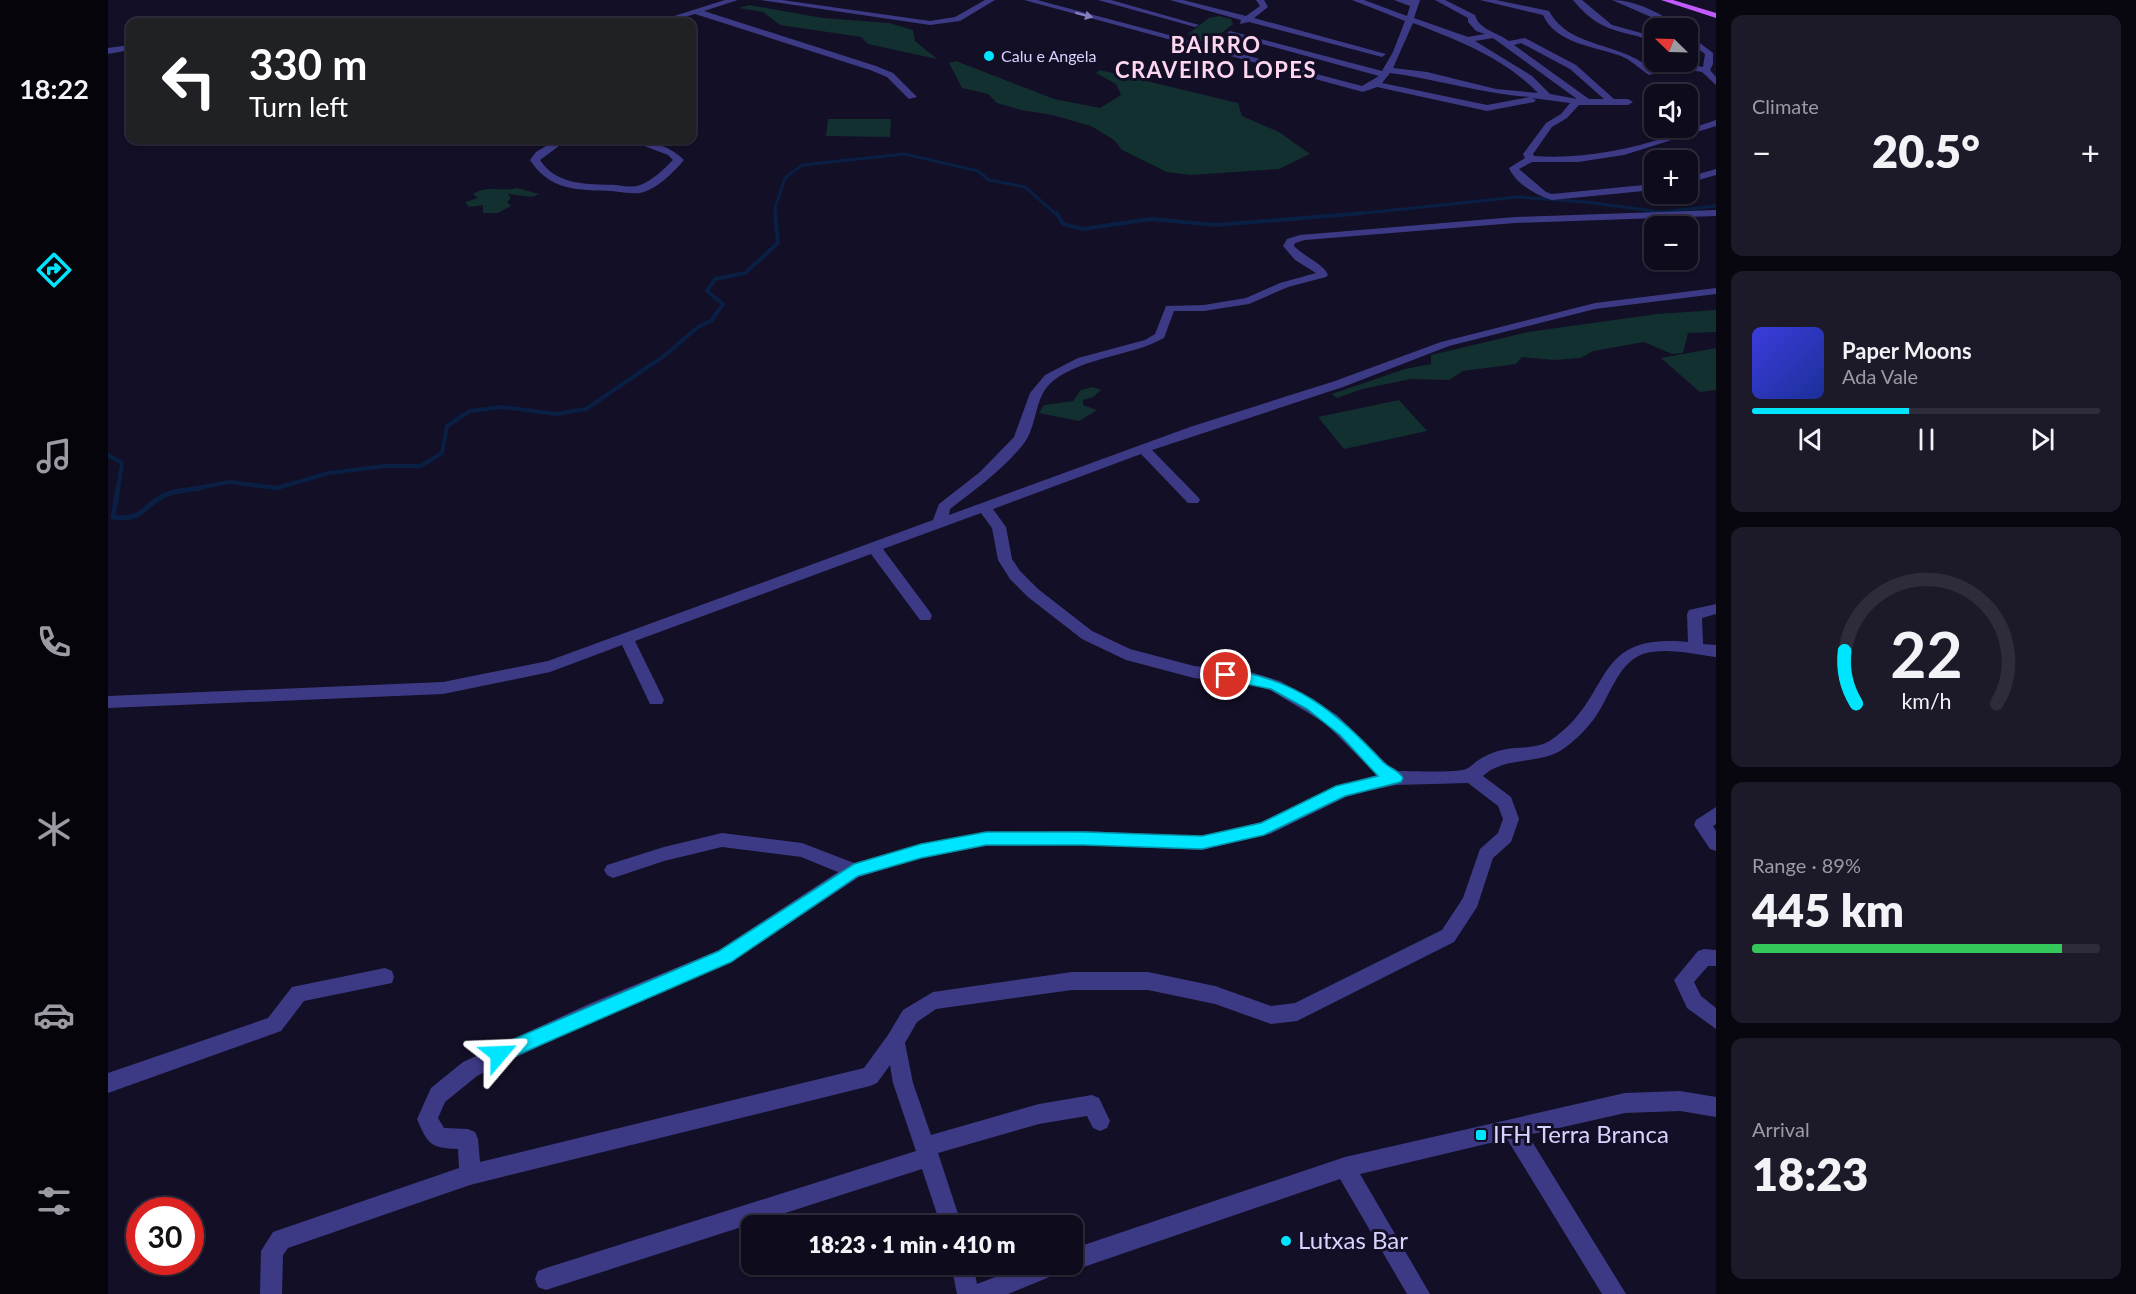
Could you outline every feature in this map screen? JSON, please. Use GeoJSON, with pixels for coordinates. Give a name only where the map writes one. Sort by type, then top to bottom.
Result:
{"type":"FeatureCollection","features":[{"type":"Feature","properties":{"kind":"main road"},"geometry":{"type":"LineString","coordinates":[[1665,0],[1716,16]]}},
{"type":"Feature","properties":{"kind":"main road"},"geometry":{"type":"LineString","coordinates":[[1680,0],[1716,11]]}},
{"type":"Feature","properties":{"kind":"street"},"geometry":{"type":"LineString","coordinates":[[677,18],[734,0]]}},
{"type":"Feature","properties":{"kind":"street"},"geometry":{"type":"LineString","coordinates":[[765,0],[930,23],[950,22],[964,17],[991,0]]}},
{"type":"Feature","properties":{"kind":"street"},"geometry":{"type":"LineString","coordinates":[[1028,0],[1363,89],[1375,84],[1404,44],[1415,2],[1398,0]]}},
{"type":"Feature","properties":{"kind":"street"},"geometry":{"type":"LineString","coordinates":[[1102,0],[1195,25]]}},
{"type":"Feature","properties":{"kind":"street"},"geometry":{"type":"LineString","coordinates":[[1174,0],[1382,54]]}},
{"type":"Feature","properties":{"kind":"street"},"geometry":{"type":"LineString","coordinates":[[1214,48],[1247,18],[1264,7],[1260,0]]}},
{"type":"Feature","properties":{"kind":"street"},"geometry":{"type":"LineString","coordinates":[[1356,0],[1467,40],[1529,78],[1547,96]]}},
{"type":"Feature","properties":{"kind":"street"},"geometry":{"type":"LineString","coordinates":[[1439,0],[1472,16],[1472,22],[1479,29],[1495,35],[1588,103]]}},
{"type":"Feature","properties":{"kind":"street"},"geometry":{"type":"LineString","coordinates":[[1484,0],[1541,11],[1549,16],[1551,24],[1584,43],[1626,55],[1652,73]]}},
{"type":"Feature","properties":{"kind":"street"},"geometry":{"type":"LineString","coordinates":[[1576,0],[1602,24],[1619,31],[1644,35]]}},
{"type":"Feature","properties":{"kind":"street"},"geometry":{"type":"LineString","coordinates":[[1616,0],[1659,18]]}},
{"type":"Feature","properties":{"kind":"street"},"geometry":{"type":"LineString","coordinates":[[712,19],[715,5]]}},
{"type":"Feature","properties":{"kind":"street"},"geometry":{"type":"LineString","coordinates":[[1178,38],[1214,10]]}},
{"type":"Feature","properties":{"kind":"street"},"geometry":{"type":"LineString","coordinates":[[694,12],[873,68],[890,75],[912,97]]}},
{"type":"Feature","properties":{"kind":"street"},"geometry":{"type":"LineString","coordinates":[[1230,34],[1364,69],[1427,75],[1496,92],[1547,96],[1588,103],[1628,102]]}},
{"type":"Feature","properties":{"kind":"street"},"geometry":{"type":"LineString","coordinates":[[1467,40],[1495,35]]}},
{"type":"Feature","properties":{"kind":"street"},"geometry":{"type":"LineString","coordinates":[[1507,44],[1522,40],[1565,62],[1611,101]]}},
{"type":"Feature","properties":{"kind":"street"},"geometry":{"type":"LineString","coordinates":[[1565,62],[1570,59],[1571,52],[1584,43]]}},
{"type":"Feature","properties":{"kind":"street"},"geometry":{"type":"LineString","coordinates":[[1347,86],[1382,54],[1404,44]]}},
{"type":"Feature","properties":{"kind":"street"},"geometry":{"type":"LineString","coordinates":[[1698,45],[1709,53],[1709,64],[1705,70]]}},
{"type":"Feature","properties":{"kind":"street"},"geometry":{"type":"LineString","coordinates":[[108,51],[126,49]]}},
{"type":"Feature","properties":{"kind":"street"},"geometry":{"type":"LineString","coordinates":[[1698,69],[1705,70],[1716,82]]}},
{"type":"Feature","properties":{"kind":"street"},"geometry":{"type":"LineString","coordinates":[[1375,84],[1475,106],[1495,107],[1547,96]]}},
{"type":"Feature","properties":{"kind":"street"},"geometry":{"type":"LineString","coordinates":[[1496,92],[1505,104]]}},
{"type":"Feature","properties":{"kind":"street"},"geometry":{"type":"LineString","coordinates":[[1530,159],[1528,154],[1549,125],[1564,116],[1576,102]]}},
{"type":"Feature","properties":{"kind":"street"},"geometry":{"type":"LineString","coordinates":[[1644,188],[1552,197],[1542,194],[1516,173],[1514,168],[1530,159],[1553,162],[1605,157],[1644,148],[1716,123]]}},
{"type":"Feature","properties":{"kind":"street"},"geometry":{"type":"LineString","coordinates":[[555,144],[535,160],[545,175],[582,188],[618,187],[639,190],[663,176],[679,160],[671,153],[647,144]]}},
{"type":"Feature","properties":{"kind":"street"},"geometry":{"type":"LineString","coordinates":[[1698,177],[1716,172]]}},
{"type":"Feature","properties":{"kind":"street"},"geometry":{"type":"LineString","coordinates":[[939,525],[944,507],[985,475],[1020,438],[1036,393],[1048,378],[1082,361],[1149,342],[1160,336],[1170,308],[1204,308],[1249,301],[1284,285],[1323,275],[1320,269],[1305,264],[1293,253],[1288,246],[1291,241],[1304,237],[1515,220],[1716,213]]}},
{"type":"Feature","properties":{"kind":"street"},"geometry":{"type":"LineString","coordinates":[[108,702],[443,688],[550,666],[1143,449],[1339,384],[1445,344],[1596,306],[1716,291]]}},
{"type":"Feature","properties":{"kind":"street"},"geometry":{"type":"LineString","coordinates":[[1143,449],[1193,500]]}},
{"type":"Feature","properties":{"kind":"street"},"geometry":{"type":"LineString","coordinates":[[985,508],[999,527],[1005,560],[1015,575],[1033,593],[1087,635],[1126,654],[1171,666],[1194,672],[1251,678],[1275,685],[1331,719],[1383,771],[1396,778]]}},
{"type":"Feature","properties":{"kind":"street"},"geometry":{"type":"LineString","coordinates":[[874,548],[925,616]]}},
{"type":"Feature","properties":{"kind":"street"},"geometry":{"type":"LineString","coordinates":[[1696,649],[1694,614],[1716,609]]}},
{"type":"Feature","properties":{"kind":"street"},"geometry":{"type":"LineString","coordinates":[[626,638],[656,700]]}},
{"type":"Feature","properties":{"kind":"street"},"geometry":{"type":"LineString","coordinates":[[1471,776],[1485,762],[1508,754],[1540,754],[1557,744],[1589,713],[1624,658],[1637,650],[1661,647],[1716,651]]}},
{"type":"Feature","properties":{"kind":"street"},"geometry":{"type":"LineString","coordinates":[[271,1294],[272,1251],[280,1240],[470,1175],[870,1076],[895,1042],[910,1016],[933,1001],[1072,981],[1148,981],[1215,995],[1271,1015],[1297,1012],[1448,936],[1471,902],[1486,854],[1505,837],[1511,819],[1505,802],[1471,776],[1396,778],[1341,791],[1264,829],[1202,843],[1084,838],[986,839],[921,851],[854,871],[725,956],[577,1018],[470,1069],[438,1095],[427,1119],[438,1138],[468,1140],[470,1175]]}},
{"type":"Feature","properties":{"kind":"street"},"geometry":{"type":"LineString","coordinates":[[1716,814],[1702,825],[1716,844]]}},
{"type":"Feature","properties":{"kind":"street"},"geometry":{"type":"LineString","coordinates":[[613,870],[664,854],[722,840],[802,850],[854,871]]}},
{"type":"Feature","properties":{"kind":"street"},"geometry":{"type":"LineString","coordinates":[[1716,957],[1704,957],[1683,981],[1694,1002],[1716,1020]]}},
{"type":"Feature","properties":{"kind":"street"},"geometry":{"type":"LineString","coordinates":[[108,1083],[274,1025],[299,993],[385,976]]}},
{"type":"Feature","properties":{"kind":"street"},"geometry":{"type":"LineString","coordinates":[[895,1042],[903,1083],[948,1215]]}},
{"type":"Feature","properties":{"kind":"street"},"geometry":{"type":"LineString","coordinates":[[1083,1256],[1345,1167],[1625,1103],[1680,1101],[1716,1107]]}},
{"type":"Feature","properties":{"kind":"street"},"geometry":{"type":"LineString","coordinates":[[546,1279],[1039,1114],[1092,1105],[1100,1121]]}},
{"type":"Feature","properties":{"kind":"street"},"geometry":{"type":"LineString","coordinates":[[1512,1128],[1615,1294]]}},
{"type":"Feature","properties":{"kind":"street"},"geometry":{"type":"LineString","coordinates":[[1345,1167],[1419,1294]]}},
{"type":"Feature","properties":{"kind":"street"},"geometry":{"type":"LineString","coordinates":[[964,1275],[968,1294]]}},
{"type":"Feature","properties":{"kind":"street"},"geometry":{"type":"LineString","coordinates":[[979,1294],[1030,1275]]}},
{"type":"Feature","properties":{"kind":"green space"},"geometry":{"type":"Polygon","coordinates":[[[749,5],[823,18],[889,23],[913,30],[915,41],[937,59],[868,44],[861,37],[780,25],[763,12],[739,8],[749,5]]]}},
{"type":"Feature","properties":{"kind":"green space"},"geometry":{"type":"Polygon","coordinates":[[[1219,16],[1231,19],[1233,24],[1217,36],[1200,41],[1188,34],[1209,18],[1219,16]]]}},
{"type":"Feature","properties":{"kind":"green space"},"geometry":{"type":"Polygon","coordinates":[[[956,61],[1054,99],[1100,108],[1121,95],[1116,84],[1096,73],[1100,70],[1238,103],[1242,116],[1279,132],[1310,154],[1279,169],[1190,175],[1167,172],[1122,150],[1114,140],[1091,126],[997,103],[988,94],[962,88],[949,63],[956,61]]]}},
{"type":"Feature","properties":{"kind":"green space"},"geometry":{"type":"Polygon","coordinates":[[[828,119],[891,119],[890,137],[826,136],[828,119]]]}},
{"type":"Feature","properties":{"kind":"green space"},"geometry":{"type":"Polygon","coordinates":[[[517,188],[539,194],[533,197],[508,194],[511,198],[507,202],[511,206],[498,213],[483,213],[483,205],[469,207],[465,202],[478,198],[473,194],[478,191],[517,188]]]}},
{"type":"Feature","properties":{"kind":"green space"},"geometry":{"type":"Polygon","coordinates":[[[1716,310],[1716,332],[1688,333],[1683,353],[1672,354],[1644,342],[1593,351],[1581,358],[1554,360],[1522,357],[1516,364],[1463,371],[1449,380],[1411,379],[1362,389],[1337,398],[1332,394],[1405,369],[1431,364],[1431,355],[1528,332],[1657,314],[1716,310]]]}},
{"type":"Feature","properties":{"kind":"green space"},"geometry":{"type":"Polygon","coordinates":[[[1716,348],[1716,390],[1700,392],[1661,358],[1716,348]]]}},
{"type":"Feature","properties":{"kind":"green space"},"geometry":{"type":"Polygon","coordinates":[[[1093,387],[1101,390],[1093,397],[1083,400],[1083,405],[1097,410],[1079,421],[1039,413],[1044,405],[1073,401],[1081,390],[1093,387]]]}},
{"type":"Feature","properties":{"kind":"green space"},"geometry":{"type":"Polygon","coordinates":[[[1399,400],[1427,431],[1344,449],[1318,417],[1399,400]]]}},
{"type":"Feature","properties":{"kind":"waterway"},"geometry":{"type":"LineString","coordinates":[[776,215],[775,208],[785,178],[802,165],[904,154],[978,171],[989,180],[1025,187],[1057,215]]}},
{"type":"Feature","properties":{"kind":"waterway"},"geometry":{"type":"LineString","coordinates":[[1346,215],[1518,197],[1586,202],[1661,212],[1716,206]]}},
{"type":"Feature","properties":{"kind":"waterway"},"geometry":{"type":"LineString","coordinates":[[277,488],[329,473],[385,466],[421,466],[442,453],[447,426],[470,411],[502,407],[556,414],[586,409],[664,356],[698,327],[711,321],[723,304],[707,291],[715,279],[745,273],[778,243],[775,213]]}},
{"type":"Feature","properties":{"kind":"waterway"},"geometry":{"type":"LineString","coordinates":[[1057,213],[1063,224],[1083,229],[1151,219],[1217,225],[1364,213]]}},
{"type":"Feature","properties":{"kind":"waterway"},"geometry":{"type":"LineString","coordinates":[[108,455],[122,463],[118,489]]}},
{"type":"Feature","properties":{"kind":"waterway"},"geometry":{"type":"LineString","coordinates":[[193,489],[229,482],[277,488]]}},
{"type":"Feature","properties":{"kind":"waterway"},"geometry":{"type":"LineString","coordinates":[[118,488],[113,517],[123,518],[136,515],[167,494],[193,489]]}},
{"type":"Feature","properties":{"kind":"waterway"},"geometry":{"type":"LineString","coordinates":[[193,489],[201,488]]}},
{"type":"Feature","properties":{"kind":"place","name":"Calu e Angela"},"geometry":{"type":"Point","coordinates":[989,56]}},
{"type":"Feature","properties":{"kind":"place","name":"IFH Terra Branca"},"geometry":{"type":"Point","coordinates":[1481,1135]}},
{"type":"Feature","properties":{"kind":"place","name":"Lutxas Bar"},"geometry":{"type":"Point","coordinates":[1286,1241]}},
{"type":"Feature","properties":{"kind":"district","name":"BAIRRO CRAVEIRO LOPES"},"geometry":{"type":"Point","coordinates":[1216,58]}},
{"type":"Feature","properties":{"kind":"route"},"geometry":{"type":"LineString","coordinates":[[499,1054],[598,1009],[725,956],[800,904],[854,871],[921,851],[986,839],[1084,838],[1202,843],[1264,829],[1341,791],[1396,778],[1383,771],[1345,730],[1312,705],[1275,685],[1251,678],[1226,675]]}}]}
